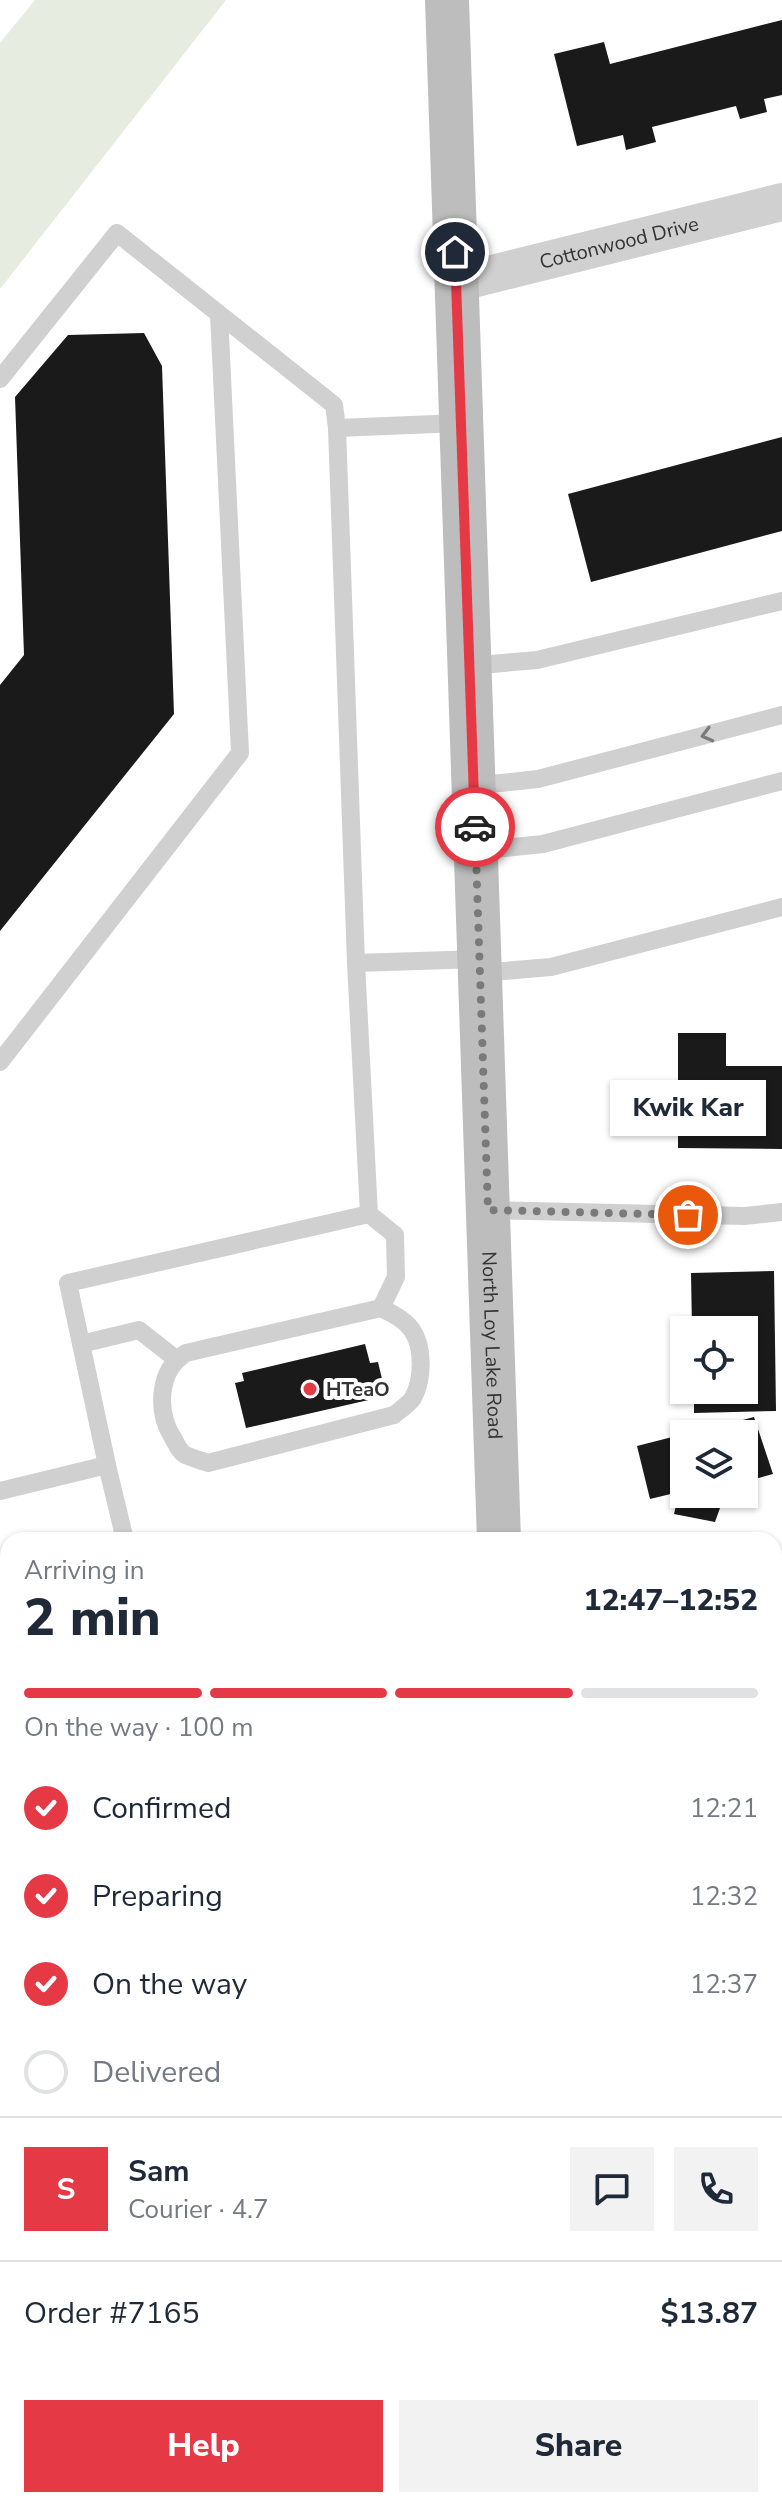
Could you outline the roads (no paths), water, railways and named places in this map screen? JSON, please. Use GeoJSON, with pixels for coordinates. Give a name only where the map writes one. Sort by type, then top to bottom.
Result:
{"type":"FeatureCollection","features":[{"type":"Feature","properties":{"kind":"street","name":"North Loy Lake Road"},"geometry":{"type":"LineString","coordinates":[[447,0],[499,1532]]}},
{"type":"Feature","properties":{"kind":"street","name":"Cottonwood Drive"},"geometry":{"type":"LineString","coordinates":[[456,283],[782,202]]}},
{"type":"Feature","properties":{"kind":"lane"},"geometry":{"type":"LineString","coordinates":[[0,379],[117,233],[334,405],[369,1214],[395,1235],[396,1277],[381,1308]]}},
{"type":"Feature","properties":{"kind":"lane"},"geometry":{"type":"LineString","coordinates":[[0,1062],[240,753],[219,314]]}},
{"type":"Feature","properties":{"kind":"lane"},"geometry":{"type":"LineString","coordinates":[[337,428],[460,423]]}},
{"type":"Feature","properties":{"kind":"lane"},"geometry":{"type":"LineString","coordinates":[[469,666],[537,660],[782,601]]}},
{"type":"Feature","properties":{"kind":"lane"},"geometry":{"type":"LineString","coordinates":[[473,786],[538,779],[782,715]]}},
{"type":"Feature","properties":{"kind":"lane"},"geometry":{"type":"LineString","coordinates":[[475,851],[543,844],[782,781]]}},
{"type":"Feature","properties":{"kind":"lane"},"geometry":{"type":"LineString","coordinates":[[356,963],[551,967],[782,907]]}},
{"type":"Feature","properties":{"kind":"lane"},"geometry":{"type":"LineString","coordinates":[[488,1210],[745,1216],[782,1212]]}},
{"type":"Feature","properties":{"kind":"lane"},"geometry":{"type":"LineString","coordinates":[[123,1532],[68,1283],[369,1214]]}},
{"type":"Feature","properties":{"kind":"lane"},"geometry":{"type":"LineString","coordinates":[[381,1308],[399,1317],[413,1332],[421,1376],[412,1400],[394,1415],[208,1463],[182,1453],[170,1433],[163,1410],[164,1382],[176,1359],[186,1353],[381,1308]]}},
{"type":"Feature","properties":{"kind":"lane"},"geometry":{"type":"LineString","coordinates":[[81,1344],[139,1330],[176,1359]]}},
{"type":"Feature","properties":{"kind":"lane"},"geometry":{"type":"LineString","coordinates":[[0,1491],[107,1465]]}},
{"type":"Feature","properties":{"kind":"place","name":"Kwik Kar"},"geometry":{"type":"Point","coordinates":[688,1215]}},
{"type":"Feature","properties":{"kind":"place","name":"HTeaO"},"geometry":{"type":"Point","coordinates":[310,1389]}}]}
